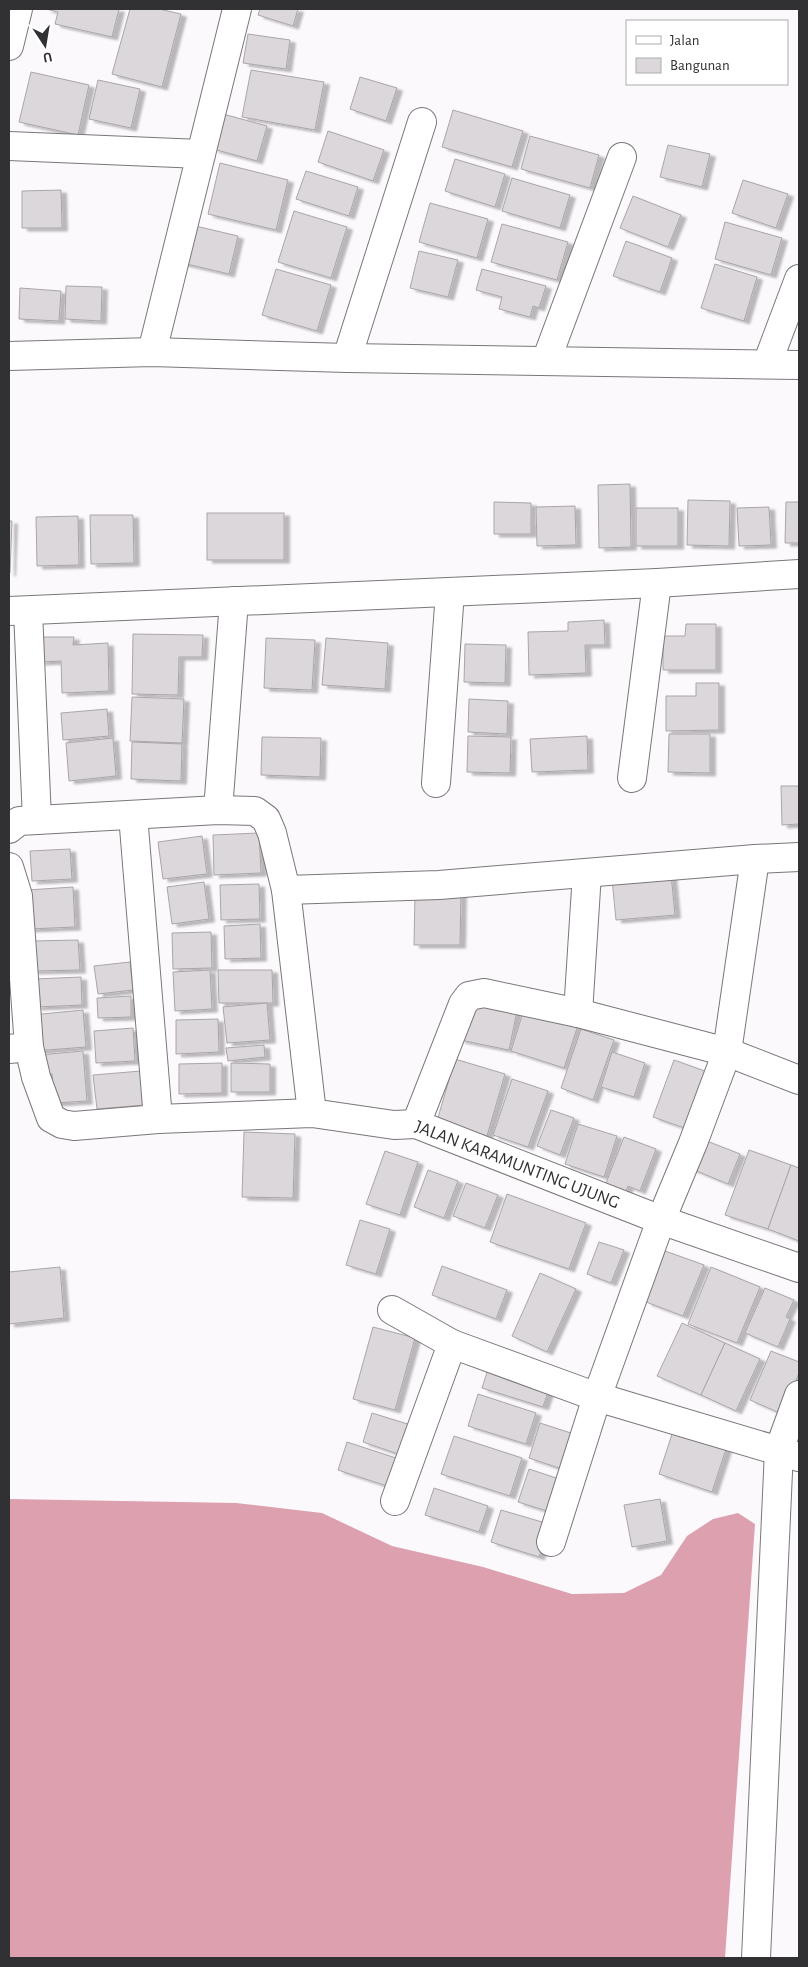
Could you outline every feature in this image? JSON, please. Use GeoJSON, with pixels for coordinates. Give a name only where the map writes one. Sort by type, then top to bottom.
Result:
{"type":"FeatureCollection","features":[{"type":"Feature","properties":{"kind":"street"},"geometry":{"type":"LineString","coordinates":[[9,46],[18,9]]}},
{"type":"Feature","properties":{"kind":"street"},"geometry":{"type":"LineString","coordinates":[[152,352],[237,9]]}},
{"type":"Feature","properties":{"kind":"street"},"geometry":{"type":"LineString","coordinates":[[347,358],[422,122]]}},
{"type":"Feature","properties":{"kind":"street"},"geometry":{"type":"LineString","coordinates":[[9,146],[201,154]]}},
{"type":"Feature","properties":{"kind":"street"},"geometry":{"type":"LineString","coordinates":[[546,361],[622,157]]}},
{"type":"Feature","properties":{"kind":"street"},"geometry":{"type":"LineString","coordinates":[[767,364],[799,279]]}},
{"type":"Feature","properties":{"kind":"street"},"geometry":{"type":"LineString","coordinates":[[9,356],[152,352],[347,358],[799,365]]}},
{"type":"Feature","properties":{"kind":"street"},"geometry":{"type":"LineString","coordinates":[[38,820],[18,611],[657,583],[799,574]]}},
{"type":"Feature","properties":{"kind":"street"},"geometry":{"type":"LineString","coordinates":[[632,778],[657,583]]}},
{"type":"Feature","properties":{"kind":"street"},"geometry":{"type":"LineString","coordinates":[[436,783],[450,592]]}},
{"type":"Feature","properties":{"kind":"street"},"geometry":{"type":"LineString","coordinates":[[218,810],[234,601]]}},
{"type":"Feature","properties":{"kind":"street"},"geometry":{"type":"LineString","coordinates":[[9,829],[19,821],[218,810],[255,811],[266,819],[272,833],[286,890],[312,1113]]}},
{"type":"Feature","properties":{"kind":"street"},"geometry":{"type":"LineString","coordinates":[[133,815],[158,1119]]}},
{"type":"Feature","properties":{"kind":"street"},"geometry":{"type":"LineString","coordinates":[[286,890],[439,885],[799,857]]}},
{"type":"Feature","properties":{"kind":"street"},"geometry":{"type":"LineString","coordinates":[[551,1542],[598,1397],[661,1220],[693,1143],[727,1052],[755,859]]}},
{"type":"Feature","properties":{"kind":"street"},"geometry":{"type":"LineString","coordinates":[[9,867],[14,896],[19,1048]]}},
{"type":"Feature","properties":{"kind":"street"},"geometry":{"type":"LineString","coordinates":[[578,1013],[587,873]]}},
{"type":"Feature","properties":{"kind":"street"},"geometry":{"type":"LineString","coordinates":[[416,1124],[463,1004],[469,996],[484,993],[578,1013],[727,1052],[799,1080]]}},
{"type":"Feature","properties":{"kind":"street","name":"JALAN KARAMUNTING UJUNG"},"geometry":{"type":"LineString","coordinates":[[19,1048],[36,1077],[51,1118],[62,1124],[74,1126],[158,1119],[312,1113],[394,1125],[416,1124],[661,1220],[799,1268]]}},
{"type":"Feature","properties":{"kind":"street"},"geometry":{"type":"LineString","coordinates":[[392,1310],[452,1344],[598,1397],[789,1453]]}},
{"type":"Feature","properties":{"kind":"street"},"geometry":{"type":"LineString","coordinates":[[396,1501],[452,1344]]}},
{"type":"Feature","properties":{"kind":"street"},"geometry":{"type":"LineString","coordinates":[[756,1958],[789,1453],[799,1395]]}},
{"type":"Feature","properties":{"kind":"shaded area"},"geometry":{"type":"Polygon","coordinates":[[[9,1499],[236,1503],[322,1513],[392,1546],[483,1567],[572,1594],[624,1593],[661,1575],[687,1536],[713,1519],[738,1513],[755,1524],[725,1958],[9,1958],[9,1499]]]}},
{"type":"Feature","properties":{"kind":"building"},"geometry":{"type":"Polygon","coordinates":[[[46,9],[119,9],[112,37],[55,24],[58,12],[46,9]]]}},
{"type":"Feature","properties":{"kind":"building"},"geometry":{"type":"Polygon","coordinates":[[[130,9],[159,9],[181,14],[162,87],[112,74],[130,9]]]}},
{"type":"Feature","properties":{"kind":"building"},"geometry":{"type":"Polygon","coordinates":[[[260,9],[298,9],[293,26],[258,15],[260,9]]]}},
{"type":"Feature","properties":{"kind":"building"},"geometry":{"type":"Polygon","coordinates":[[[248,34],[290,40],[286,69],[243,63],[248,34]]]}},
{"type":"Feature","properties":{"kind":"building"},"geometry":{"type":"Polygon","coordinates":[[[251,70],[324,82],[315,130],[242,117],[251,70]]]}},
{"type":"Feature","properties":{"kind":"building"},"geometry":{"type":"Polygon","coordinates":[[[31,72],[89,85],[78,135],[19,122],[31,72]]]}},
{"type":"Feature","properties":{"kind":"building"},"geometry":{"type":"Polygon","coordinates":[[[360,77],[397,88],[386,121],[350,109],[360,77]]]}},
{"type":"Feature","properties":{"kind":"building"},"geometry":{"type":"Polygon","coordinates":[[[98,80],[140,89],[131,128],[89,119],[98,80]]]}},
{"type":"Feature","properties":{"kind":"building"},"geometry":{"type":"Polygon","coordinates":[[[453,110],[523,131],[512,167],[442,147],[453,110]]]}},
{"type":"Feature","properties":{"kind":"building"},"geometry":{"type":"Polygon","coordinates":[[[223,114],[267,126],[257,161],[213,149],[223,114]]]}},
{"type":"Feature","properties":{"kind":"building"},"geometry":{"type":"Polygon","coordinates":[[[328,131],[384,150],[373,181],[318,162],[328,131]]]}},
{"type":"Feature","properties":{"kind":"building"},"geometry":{"type":"Polygon","coordinates":[[[530,136],[599,155],[590,188],[521,169],[530,136]]]}},
{"type":"Feature","properties":{"kind":"building"},"geometry":{"type":"Polygon","coordinates":[[[668,145],[710,154],[702,187],[660,177],[668,145]]]}},
{"type":"Feature","properties":{"kind":"building"},"geometry":{"type":"Polygon","coordinates":[[[455,159],[505,174],[495,207],[445,191],[455,159]]]}},
{"type":"Feature","properties":{"kind":"building"},"geometry":{"type":"Polygon","coordinates":[[[220,163],[288,180],[276,230],[208,214],[220,163]]]}},
{"type":"Feature","properties":{"kind":"building"},"geometry":{"type":"Polygon","coordinates":[[[306,171],[358,187],[349,216],[296,199],[306,171]]]}},
{"type":"Feature","properties":{"kind":"building"},"geometry":{"type":"Polygon","coordinates":[[[512,178],[570,195],[560,228],[502,211],[512,178]]]}},
{"type":"Feature","properties":{"kind":"building"},"geometry":{"type":"Polygon","coordinates":[[[743,180],[788,194],[776,228],[732,213],[743,180]]]}},
{"type":"Feature","properties":{"kind":"building"},"geometry":{"type":"Polygon","coordinates":[[[61,190],[62,228],[22,228],[22,191],[61,190]]]}},
{"type":"Feature","properties":{"kind":"building"},"geometry":{"type":"Polygon","coordinates":[[[633,196],[681,215],[668,247],[620,228],[633,196]]]}},
{"type":"Feature","properties":{"kind":"building"},"geometry":{"type":"Polygon","coordinates":[[[430,203],[488,219],[477,258],[419,242],[430,203]]]}},
{"type":"Feature","properties":{"kind":"building"},"geometry":{"type":"Polygon","coordinates":[[[294,211],[347,227],[331,278],[278,262],[294,211]]]}},
{"type":"Feature","properties":{"kind":"building"},"geometry":{"type":"Polygon","coordinates":[[[725,222],[782,238],[771,275],[715,259],[725,222]]]}},
{"type":"Feature","properties":{"kind":"building"},"geometry":{"type":"Polygon","coordinates":[[[187,224],[238,236],[229,274],[178,262],[187,224]]]}},
{"type":"Feature","properties":{"kind":"building"},"geometry":{"type":"Polygon","coordinates":[[[502,224],[568,242],[557,280],[491,262],[502,224]]]}},
{"type":"Feature","properties":{"kind":"building"},"geometry":{"type":"Polygon","coordinates":[[[626,241],[672,258],[660,292],[613,276],[626,241]]]}},
{"type":"Feature","properties":{"kind":"building"},"geometry":{"type":"Polygon","coordinates":[[[419,251],[458,260],[448,297],[410,288],[419,251]]]}},
{"type":"Feature","properties":{"kind":"building"},"geometry":{"type":"Polygon","coordinates":[[[715,264],[757,277],[744,321],[701,308],[715,264]]]}},
{"type":"Feature","properties":{"kind":"building"},"geometry":{"type":"Polygon","coordinates":[[[276,269],[331,285],[317,331],[262,315],[276,269]]]}},
{"type":"Feature","properties":{"kind":"building"},"geometry":{"type":"Polygon","coordinates":[[[482,269],[546,286],[539,308],[533,306],[530,317],[499,309],[502,297],[476,290],[482,269]]]}},
{"type":"Feature","properties":{"kind":"building"},"geometry":{"type":"Polygon","coordinates":[[[66,286],[102,287],[101,321],[65,319],[66,286]]]}},
{"type":"Feature","properties":{"kind":"building"},"geometry":{"type":"Polygon","coordinates":[[[20,288],[61,291],[59,321],[19,319],[20,288]]]}},
{"type":"Feature","properties":{"kind":"building"},"geometry":{"type":"Polygon","coordinates":[[[630,484],[631,547],[599,548],[598,485],[630,484]]]}},
{"type":"Feature","properties":{"kind":"building"},"geometry":{"type":"Polygon","coordinates":[[[688,500],[730,501],[729,546],[687,545],[688,500]]]}},
{"type":"Feature","properties":{"kind":"building"},"geometry":{"type":"Polygon","coordinates":[[[494,502],[531,503],[531,534],[494,534],[494,502]]]}},
{"type":"Feature","properties":{"kind":"building"},"geometry":{"type":"Polygon","coordinates":[[[786,502],[799,502],[799,543],[785,543],[786,502]]]}},
{"type":"Feature","properties":{"kind":"building"},"geometry":{"type":"Polygon","coordinates":[[[575,506],[576,545],[537,546],[536,507],[575,506]]]}},
{"type":"Feature","properties":{"kind":"building"},"geometry":{"type":"Polygon","coordinates":[[[769,507],[771,545],[739,546],[737,508],[769,507]]]}},
{"type":"Feature","properties":{"kind":"building"},"geometry":{"type":"Polygon","coordinates":[[[636,508],[678,508],[678,546],[636,546],[636,508]]]}},
{"type":"Feature","properties":{"kind":"building"},"geometry":{"type":"Polygon","coordinates":[[[207,513],[284,513],[284,560],[207,560],[207,513]]]}},
{"type":"Feature","properties":{"kind":"building"},"geometry":{"type":"Polygon","coordinates":[[[90,515],[133,515],[134,563],[91,564],[90,515]]]}},
{"type":"Feature","properties":{"kind":"building"},"geometry":{"type":"Polygon","coordinates":[[[78,516],[79,565],[37,566],[36,517],[78,516]]]}},
{"type":"Feature","properties":{"kind":"building"},"geometry":{"type":"Polygon","coordinates":[[[9,521],[12,521],[10,573],[9,573],[9,521]]]}},
{"type":"Feature","properties":{"kind":"building"},"geometry":{"type":"Polygon","coordinates":[[[604,620],[605,645],[585,645],[586,673],[529,675],[528,632],[568,631],[568,622],[604,620]]]}},
{"type":"Feature","properties":{"kind":"building"},"geometry":{"type":"Polygon","coordinates":[[[686,624],[716,624],[716,670],[663,670],[663,636],[685,636],[686,624]]]}},
{"type":"Feature","properties":{"kind":"building"},"geometry":{"type":"Polygon","coordinates":[[[133,634],[203,635],[202,657],[179,657],[178,695],[132,694],[133,634]]]}},
{"type":"Feature","properties":{"kind":"building"},"geometry":{"type":"Polygon","coordinates":[[[39,637],[74,637],[73,645],[108,643],[109,691],[62,693],[61,661],[40,662],[39,637]]]}},
{"type":"Feature","properties":{"kind":"building"},"geometry":{"type":"Polygon","coordinates":[[[266,638],[315,640],[312,690],[264,688],[266,638]]]}},
{"type":"Feature","properties":{"kind":"building"},"geometry":{"type":"Polygon","coordinates":[[[326,638],[388,643],[385,689],[322,685],[326,638]]]}},
{"type":"Feature","properties":{"kind":"building"},"geometry":{"type":"Polygon","coordinates":[[[465,644],[506,645],[505,683],[464,682],[465,644]]]}},
{"type":"Feature","properties":{"kind":"building"},"geometry":{"type":"Polygon","coordinates":[[[696,683],[719,683],[719,730],[666,731],[666,696],[696,696],[696,683]]]}},
{"type":"Feature","properties":{"kind":"building"},"geometry":{"type":"Polygon","coordinates":[[[132,697],[184,699],[182,743],[130,741],[132,697]]]}},
{"type":"Feature","properties":{"kind":"building"},"geometry":{"type":"Polygon","coordinates":[[[469,699],[508,701],[507,734],[468,732],[469,699]]]}},
{"type":"Feature","properties":{"kind":"building"},"geometry":{"type":"Polygon","coordinates":[[[107,709],[109,736],[63,740],[61,713],[107,709]]]}},
{"type":"Feature","properties":{"kind":"building"},"geometry":{"type":"Polygon","coordinates":[[[669,734],[710,734],[710,773],[668,772],[669,734]]]}},
{"type":"Feature","properties":{"kind":"building"},"geometry":{"type":"Polygon","coordinates":[[[468,736],[511,737],[510,773],[467,772],[468,736]]]}},
{"type":"Feature","properties":{"kind":"building"},"geometry":{"type":"Polygon","coordinates":[[[587,736],[588,770],[532,772],[530,739],[587,736]]]}},
{"type":"Feature","properties":{"kind":"building"},"geometry":{"type":"Polygon","coordinates":[[[262,737],[321,738],[320,777],[261,775],[262,737]]]}},
{"type":"Feature","properties":{"kind":"building"},"geometry":{"type":"Polygon","coordinates":[[[113,738],[116,776],[69,781],[66,743],[113,738]]]}},
{"type":"Feature","properties":{"kind":"building"},"geometry":{"type":"Polygon","coordinates":[[[132,742],[182,744],[181,781],[131,779],[132,742]]]}},
{"type":"Feature","properties":{"kind":"building"},"geometry":{"type":"Polygon","coordinates":[[[781,786],[799,786],[799,824],[782,825],[781,786]]]}},
{"type":"Feature","properties":{"kind":"building"},"geometry":{"type":"Polygon","coordinates":[[[259,833],[261,873],[214,875],[213,835],[259,833]]]}},
{"type":"Feature","properties":{"kind":"building"},"geometry":{"type":"Polygon","coordinates":[[[202,836],[207,874],[163,879],[158,842],[202,836]]]}},
{"type":"Feature","properties":{"kind":"building"},"geometry":{"type":"Polygon","coordinates":[[[70,849],[72,879],[32,881],[30,851],[70,849]]]}},
{"type":"Feature","properties":{"kind":"building"},"geometry":{"type":"Polygon","coordinates":[[[671,874],[675,915],[616,920],[612,879],[671,874]]]}},
{"type":"Feature","properties":{"kind":"building"},"geometry":{"type":"Polygon","coordinates":[[[204,882],[209,919],[172,924],[167,887],[204,882]]]}},
{"type":"Feature","properties":{"kind":"building"},"geometry":{"type":"Polygon","coordinates":[[[259,884],[260,919],[221,920],[220,885],[259,884]]]}},
{"type":"Feature","properties":{"kind":"building"},"geometry":{"type":"Polygon","coordinates":[[[73,887],[75,927],[29,929],[27,890],[73,887]]]}},
{"type":"Feature","properties":{"kind":"building"},"geometry":{"type":"Polygon","coordinates":[[[415,893],[461,893],[460,945],[414,945],[415,893]]]}},
{"type":"Feature","properties":{"kind":"building"},"geometry":{"type":"Polygon","coordinates":[[[260,924],[261,958],[225,959],[224,926],[260,924]]]}},
{"type":"Feature","properties":{"kind":"building"},"geometry":{"type":"Polygon","coordinates":[[[211,932],[212,968],[173,969],[172,933],[211,932]]]}},
{"type":"Feature","properties":{"kind":"building"},"geometry":{"type":"Polygon","coordinates":[[[78,940],[80,970],[33,971],[32,941],[78,940]]]}},
{"type":"Feature","properties":{"kind":"building"},"geometry":{"type":"Polygon","coordinates":[[[130,962],[133,990],[98,994],[94,966],[130,962]]]}},
{"type":"Feature","properties":{"kind":"building"},"geometry":{"type":"Polygon","coordinates":[[[210,970],[212,1009],[175,1011],[173,972],[210,970]]]}},
{"type":"Feature","properties":{"kind":"building"},"geometry":{"type":"Polygon","coordinates":[[[218,970],[272,970],[273,1003],[219,1003],[218,970]]]}},
{"type":"Feature","properties":{"kind":"building"},"geometry":{"type":"Polygon","coordinates":[[[81,977],[82,1005],[36,1007],[35,979],[81,977]]]}},
{"type":"Feature","properties":{"kind":"building"},"geometry":{"type":"Polygon","coordinates":[[[131,996],[131,1017],[98,1018],[97,998],[131,996]]]}},
{"type":"Feature","properties":{"kind":"building"},"geometry":{"type":"Polygon","coordinates":[[[468,1000],[517,1011],[509,1050],[460,1040],[468,1000]]]}},
{"type":"Feature","properties":{"kind":"building"},"geometry":{"type":"Polygon","coordinates":[[[267,1003],[270,1040],[227,1043],[223,1007],[267,1003]]]}},
{"type":"Feature","properties":{"kind":"building"},"geometry":{"type":"Polygon","coordinates":[[[525,1006],[579,1022],[564,1068],[511,1051],[525,1006]]]}},
{"type":"Feature","properties":{"kind":"building"},"geometry":{"type":"Polygon","coordinates":[[[83,1010],[86,1047],[34,1051],[32,1015],[83,1010]]]}},
{"type":"Feature","properties":{"kind":"building"},"geometry":{"type":"Polygon","coordinates":[[[218,1019],[219,1052],[176,1054],[176,1020],[218,1019]]]}},
{"type":"Feature","properties":{"kind":"building"},"geometry":{"type":"Polygon","coordinates":[[[133,1028],[135,1061],[96,1063],[94,1031],[133,1028]]]}},
{"type":"Feature","properties":{"kind":"building"},"geometry":{"type":"Polygon","coordinates":[[[581,1029],[614,1040],[593,1100],[561,1088],[581,1029]]]}},
{"type":"Feature","properties":{"kind":"building"},"geometry":{"type":"Polygon","coordinates":[[[264,1045],[265,1057],[228,1061],[226,1048],[264,1045]]]}},
{"type":"Feature","properties":{"kind":"building"},"geometry":{"type":"Polygon","coordinates":[[[83,1051],[87,1101],[54,1103],[52,1074],[40,1074],[39,1055],[83,1051]]]}},
{"type":"Feature","properties":{"kind":"building"},"geometry":{"type":"Polygon","coordinates":[[[612,1052],[645,1063],[634,1097],[601,1087],[612,1052]]]}},
{"type":"Feature","properties":{"kind":"building"},"geometry":{"type":"Polygon","coordinates":[[[455,1059],[505,1074],[487,1136],[437,1121],[455,1059]]]}},
{"type":"Feature","properties":{"kind":"building"},"geometry":{"type":"Polygon","coordinates":[[[674,1060],[713,1074],[693,1131],[653,1117],[674,1060]]]}},
{"type":"Feature","properties":{"kind":"building"},"geometry":{"type":"Polygon","coordinates":[[[222,1063],[222,1093],[179,1094],[179,1064],[222,1063]]]}},
{"type":"Feature","properties":{"kind":"building"},"geometry":{"type":"Polygon","coordinates":[[[231,1063],[270,1064],[270,1092],[231,1092],[231,1063]]]}},
{"type":"Feature","properties":{"kind":"building"},"geometry":{"type":"Polygon","coordinates":[[[141,1071],[144,1105],[97,1109],[93,1075],[141,1071]]]}},
{"type":"Feature","properties":{"kind":"building"},"geometry":{"type":"Polygon","coordinates":[[[512,1079],[548,1091],[528,1147],[493,1135],[512,1079]]]}},
{"type":"Feature","properties":{"kind":"building"},"geometry":{"type":"Polygon","coordinates":[[[551,1110],[574,1118],[560,1155],[537,1146],[551,1110]]]}},
{"type":"Feature","properties":{"kind":"building"},"geometry":{"type":"Polygon","coordinates":[[[578,1124],[617,1136],[604,1177],[565,1164],[578,1124]]]}},
{"type":"Feature","properties":{"kind":"building"},"geometry":{"type":"Polygon","coordinates":[[[244,1132],[295,1134],[293,1198],[242,1197],[244,1132]]]}},
{"type":"Feature","properties":{"kind":"building"},"geometry":{"type":"Polygon","coordinates":[[[624,1137],[656,1149],[640,1191],[628,1186],[624,1196],[604,1188],[624,1137]]]}},
{"type":"Feature","properties":{"kind":"building"},"geometry":{"type":"Polygon","coordinates":[[[699,1138],[740,1154],[728,1184],[687,1167],[699,1138]]]}},
{"type":"Feature","properties":{"kind":"building"},"geometry":{"type":"Polygon","coordinates":[[[749,1150],[791,1165],[768,1229],[725,1215],[749,1150]]]}},
{"type":"Feature","properties":{"kind":"building"},"geometry":{"type":"Polygon","coordinates":[[[385,1151],[418,1162],[400,1215],[366,1204],[385,1151]]]}},
{"type":"Feature","properties":{"kind":"building"},"geometry":{"type":"Polygon","coordinates":[[[791,1165],[799,1168],[799,1241],[768,1229],[791,1165]]]}},
{"type":"Feature","properties":{"kind":"building"},"geometry":{"type":"Polygon","coordinates":[[[428,1170],[458,1181],[444,1218],[414,1207],[428,1170]]]}},
{"type":"Feature","properties":{"kind":"building"},"geometry":{"type":"Polygon","coordinates":[[[466,1183],[498,1195],[485,1228],[453,1216],[466,1183]]]}},
{"type":"Feature","properties":{"kind":"building"},"geometry":{"type":"Polygon","coordinates":[[[507,1194],[586,1223],[569,1269],[490,1242],[507,1194]]]}},
{"type":"Feature","properties":{"kind":"building"},"geometry":{"type":"Polygon","coordinates":[[[360,1220],[390,1229],[376,1274],[346,1265],[360,1220]]]}},
{"type":"Feature","properties":{"kind":"building"},"geometry":{"type":"Polygon","coordinates":[[[599,1242],[624,1250],[611,1283],[587,1274],[599,1242]]]}},
{"type":"Feature","properties":{"kind":"building"},"geometry":{"type":"Polygon","coordinates":[[[665,1251],[704,1265],[683,1316],[646,1302],[665,1251]]]}},
{"type":"Feature","properties":{"kind":"building"},"geometry":{"type":"Polygon","coordinates":[[[442,1266],[507,1290],[496,1319],[432,1295],[442,1266]]]}},
{"type":"Feature","properties":{"kind":"building"},"geometry":{"type":"Polygon","coordinates":[[[60,1267],[64,1318],[9,1324],[9,1272],[60,1267]]]}},
{"type":"Feature","properties":{"kind":"building"},"geometry":{"type":"Polygon","coordinates":[[[711,1267],[760,1287],[737,1343],[688,1324],[711,1267]]]}},
{"type":"Feature","properties":{"kind":"building"},"geometry":{"type":"Polygon","coordinates":[[[540,1273],[576,1289],[547,1352],[512,1336],[540,1273]]]}},
{"type":"Feature","properties":{"kind":"building"},"geometry":{"type":"Polygon","coordinates":[[[765,1288],[794,1300],[786,1317],[790,1319],[778,1347],[745,1333],[765,1288]]]}},
{"type":"Feature","properties":{"kind":"building"},"geometry":{"type":"Polygon","coordinates":[[[682,1323],[725,1343],[701,1395],[657,1376],[682,1323]]]}},
{"type":"Feature","properties":{"kind":"building"},"geometry":{"type":"Polygon","coordinates":[[[373,1327],[415,1338],[395,1410],[353,1399],[373,1327]]]}},
{"type":"Feature","properties":{"kind":"building"},"geometry":{"type":"Polygon","coordinates":[[[725,1343],[760,1359],[736,1411],[701,1395],[725,1343]]]}},
{"type":"Feature","properties":{"kind":"building"},"geometry":{"type":"Polygon","coordinates":[[[771,1351],[799,1362],[799,1373],[782,1414],[750,1400],[771,1351]]]}},
{"type":"Feature","properties":{"kind":"building"},"geometry":{"type":"Polygon","coordinates":[[[490,1363],[551,1383],[543,1407],[482,1388],[490,1363]]]}},
{"type":"Feature","properties":{"kind":"building"},"geometry":{"type":"Polygon","coordinates":[[[478,1394],[536,1413],[526,1444],[468,1426],[478,1394]]]}},
{"type":"Feature","properties":{"kind":"building"},"geometry":{"type":"Polygon","coordinates":[[[372,1413],[414,1426],[404,1456],[363,1442],[372,1413]]]}},
{"type":"Feature","properties":{"kind":"building"},"geometry":{"type":"Polygon","coordinates":[[[540,1423],[580,1436],[568,1471],[529,1458],[540,1423]]]}},
{"type":"Feature","properties":{"kind":"building"},"geometry":{"type":"Polygon","coordinates":[[[674,1428],[727,1446],[712,1492],[659,1474],[674,1428]]]}},
{"type":"Feature","properties":{"kind":"building"},"geometry":{"type":"Polygon","coordinates":[[[454,1436],[522,1458],[510,1496],[441,1474],[454,1436]]]}},
{"type":"Feature","properties":{"kind":"building"},"geometry":{"type":"Polygon","coordinates":[[[347,1442],[402,1460],[393,1488],[338,1470],[347,1442]]]}},
{"type":"Feature","properties":{"kind":"building"},"geometry":{"type":"Polygon","coordinates":[[[529,1469],[568,1482],[557,1514],[518,1502],[529,1469]]]}},
{"type":"Feature","properties":{"kind":"building"},"geometry":{"type":"Polygon","coordinates":[[[434,1488],[488,1506],[479,1532],[425,1515],[434,1488]]]}},
{"type":"Feature","properties":{"kind":"building"},"geometry":{"type":"Polygon","coordinates":[[[660,1499],[667,1541],[632,1547],[624,1505],[660,1499]]]}},
{"type":"Feature","properties":{"kind":"building"},"geometry":{"type":"Polygon","coordinates":[[[501,1510],[549,1524],[539,1557],[491,1542],[501,1510]]]}}]}
